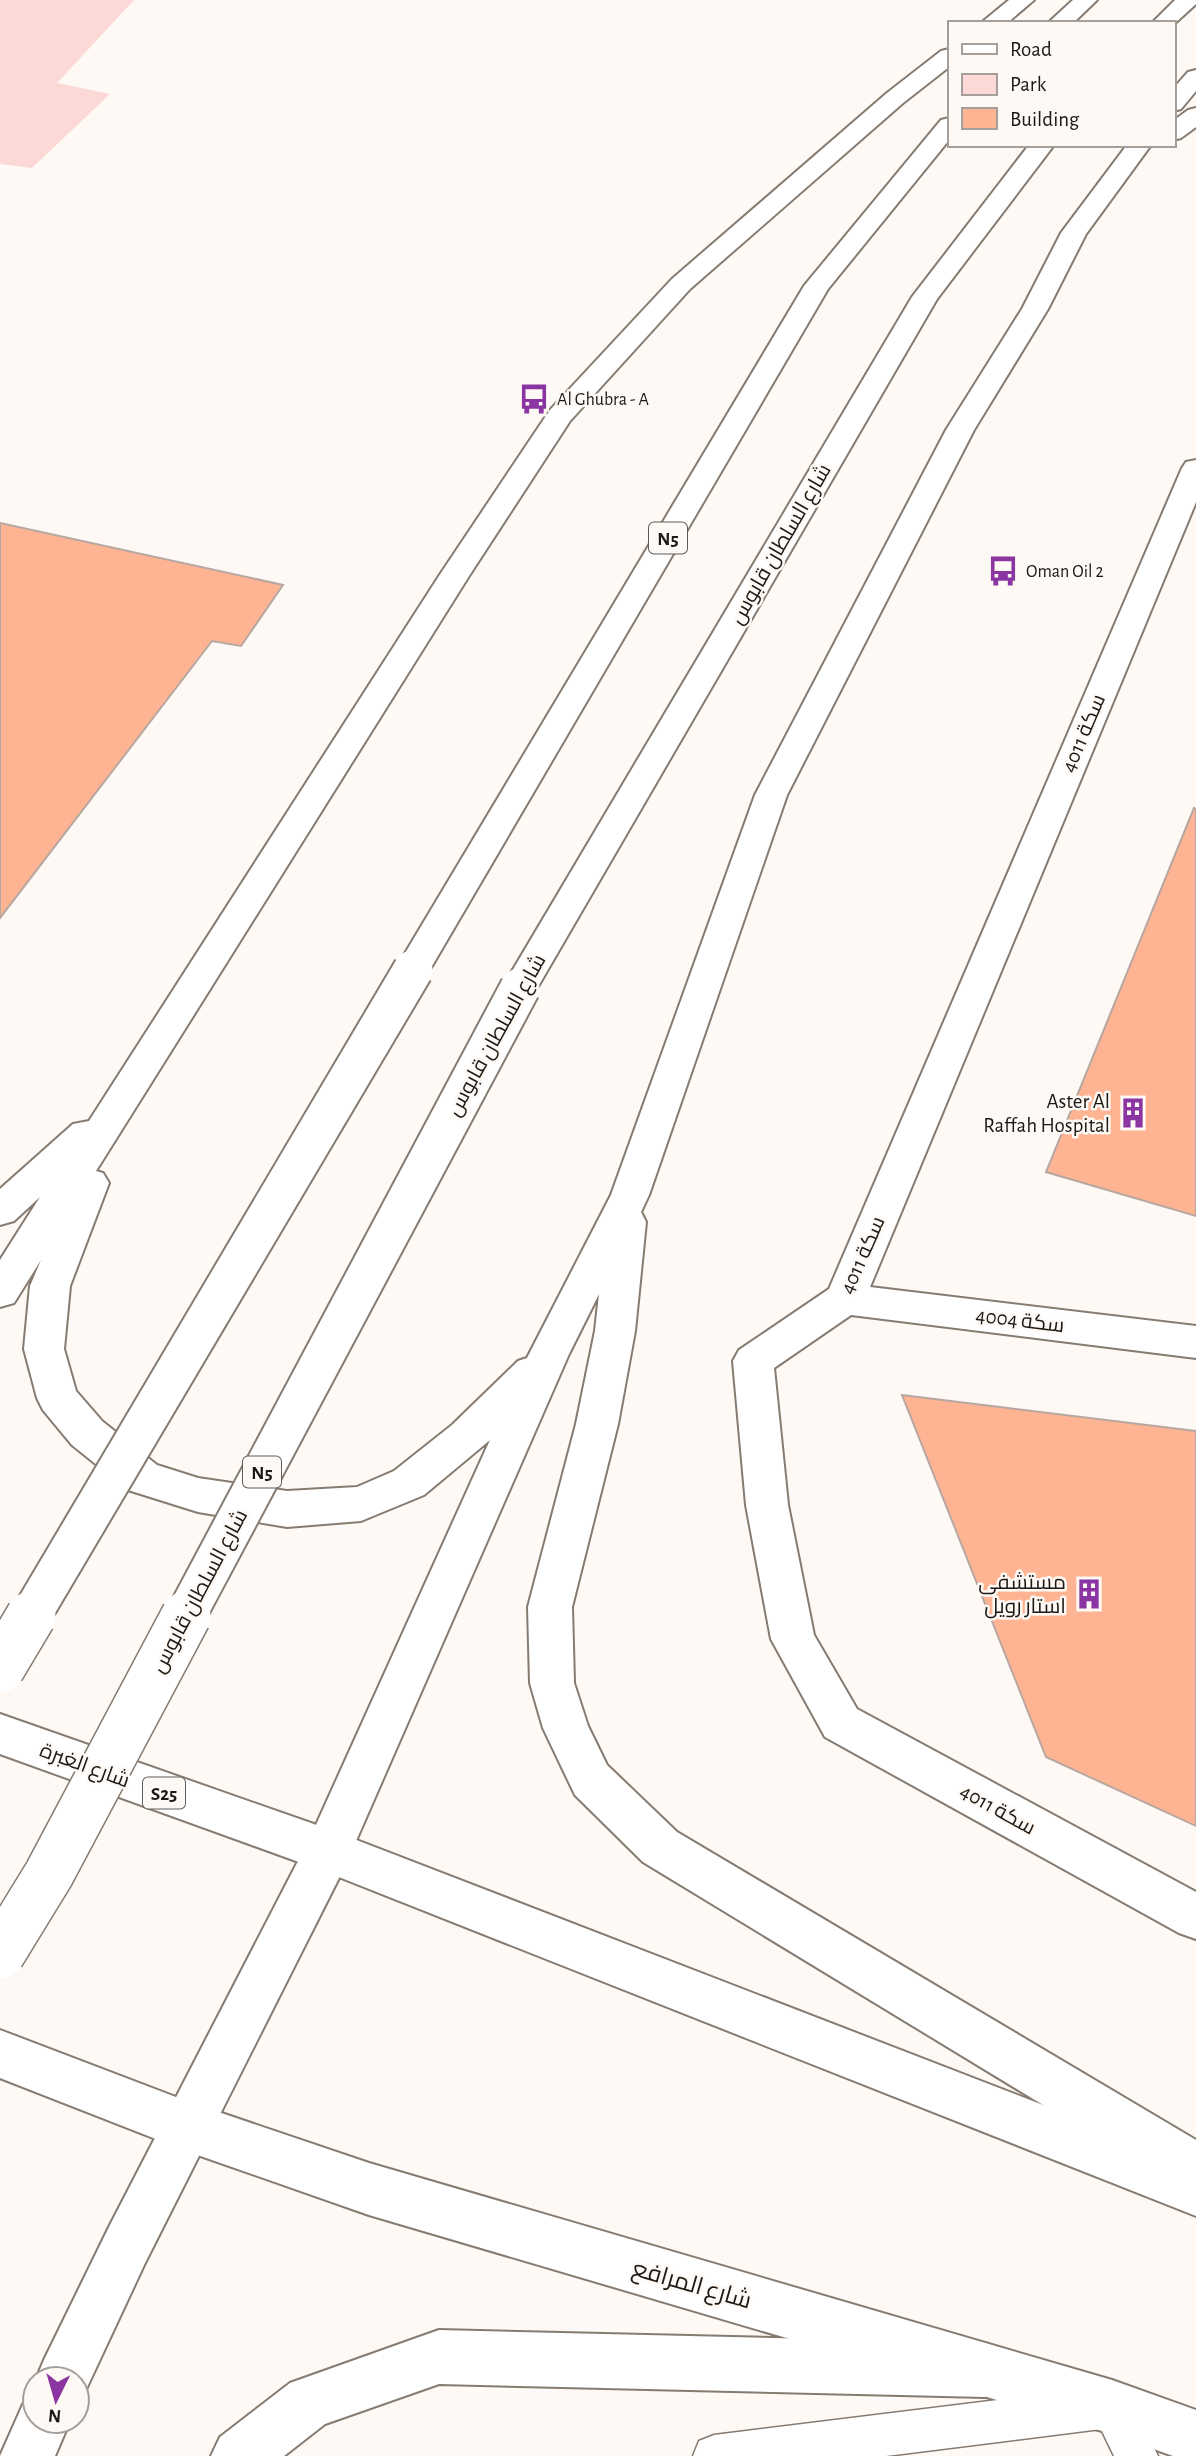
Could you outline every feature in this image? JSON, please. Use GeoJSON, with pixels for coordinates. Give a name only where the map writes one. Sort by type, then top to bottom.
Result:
{"type":"FeatureCollection","features":[{"type":"Feature","properties":{"kind":"main road"},"geometry":{"type":"LineString","coordinates":[[995,21],[1023,0]]}},
{"type":"Feature","properties":{"kind":"main road"},"geometry":{"type":"LineString","coordinates":[[1061,21],[1086,0]]}},
{"type":"Feature","properties":{"kind":"main road"},"geometry":{"type":"LineString","coordinates":[[1165,21],[1188,0]]}},
{"type":"Feature","properties":{"kind":"main road"},"geometry":{"type":"LineString","coordinates":[[0,1292],[454,576],[560,416],[681,284],[895,98],[948,57]]}},
{"type":"Feature","properties":{"kind":"main road"},"geometry":{"type":"LineString","coordinates":[[1175,102],[1196,77]]}},
{"type":"Feature","properties":{"kind":"main road"},"geometry":{"type":"LineString","coordinates":[[1175,131],[1196,115]]}},
{"type":"Feature","properties":{"kind":"main road","name":"N5"},"geometry":{"type":"LineString","coordinates":[[0,1668],[817,286],[948,126]]}},
{"type":"Feature","properties":{"kind":"main road","name":"شارع السلطان قابوس"},"geometry":{"type":"LineString","coordinates":[[0,1954],[49,1874],[520,988],[925,297],[1040,147]]}},
{"type":"Feature","properties":{"kind":"main road"},"geometry":{"type":"LineString","coordinates":[[70,2365],[127,2245],[328,1851],[550,1354],[630,1195],[771,795],[960,429],[1035,309],[1074,233],[1138,147]]}},
{"type":"Feature","properties":{"kind":"main road","name":"سكة 4011"},"geometry":{"type":"LineString","coordinates":[[1196,468],[845,1299],[753,1361],[767,1505],[793,1639],[841,1723],[1196,1917]]}},
{"type":"Feature","properties":{"kind":"main road"},"geometry":{"type":"LineString","coordinates":[[0,1211],[122,1102]]}},
{"type":"Feature","properties":{"kind":"main road"},"geometry":{"type":"LineString","coordinates":[[122,1102],[50,1286],[44,1349],[57,1398],[88,1433],[143,1478],[198,1495],[287,1509],[360,1504],[409,1483],[467,1437],[550,1354]]}},
{"type":"Feature","properties":{"kind":"main road"},"geometry":{"type":"LineString","coordinates":[[630,1195],[615,1331],[597,1424],[550,1606],[552,1683],[566,1728],[590,1780],[606,1792],[660,1847],[1196,2169]]}},
{"type":"Feature","properties":{"kind":"main road","name":"سكة 4004"},"geometry":{"type":"LineString","coordinates":[[845,1299],[1196,1342]]}},
{"type":"Feature","properties":{"kind":"main road","name":"شارع الغبرة"},"geometry":{"type":"LineString","coordinates":[[0,1734],[328,1851]]}},
{"type":"Feature","properties":{"kind":"main road"},"geometry":{"type":"LineString","coordinates":[[328,1851],[1196,2190]]}},
{"type":"Feature","properties":{"kind":"main road"},"geometry":{"type":"LineString","coordinates":[[0,2054],[189,2127]]}},
{"type":"Feature","properties":{"kind":"main road","name":"شارع المرافع"},"geometry":{"type":"LineString","coordinates":[[189,2127],[369,2189],[1112,2407],[1196,2437]]}},
{"type":"Feature","properties":{"kind":"main road"},"geometry":{"type":"LineString","coordinates":[[239,2456],[309,2402],[439,2357],[985,2370]]}},
{"type":"Feature","properties":{"kind":"main road"},"geometry":{"type":"LineString","coordinates":[[26,2456],[36,2435]]}},
{"type":"Feature","properties":{"kind":"lane"},"geometry":{"type":"LineString","coordinates":[[714,2456],[1112,2407],[1137,2456]]}},
{"type":"Feature","properties":{"kind":"green space"},"geometry":{"type":"Polygon","coordinates":[[[0,0],[134,0],[57,83],[110,94],[32,168],[0,164],[0,0]]]}},
{"type":"Feature","properties":{"kind":"building"},"geometry":{"type":"Polygon","coordinates":[[[0,523],[283,585],[241,646],[212,641],[0,918],[0,523]]]}},
{"type":"Feature","properties":{"kind":"building","name":"Aster Al Raffah Hospital"},"geometry":{"type":"Polygon","coordinates":[[[1194,808],[1196,809],[1196,1216],[1046,1172],[1194,808]]]}},
{"type":"Feature","properties":{"kind":"building","name":"مستشفى استار رويل"},"geometry":{"type":"Polygon","coordinates":[[[902,1395],[1196,1431],[1196,1826],[1046,1757],[902,1395]]]}},
{"type":"Feature","properties":{"kind":"place","name":"Al Ghubra - A"},"geometry":{"type":"Point","coordinates":[534,399]}},
{"type":"Feature","properties":{"kind":"place","name":"Oman Oil 2"},"geometry":{"type":"Point","coordinates":[1003,571]}},
{"type":"Feature","properties":{"kind":"place","name":"Aster Al Raffah Hospital"},"geometry":{"type":"Point","coordinates":[1133,1113]}},
{"type":"Feature","properties":{"kind":"place","name":"مستشفى استار رويل"},"geometry":{"type":"Point","coordinates":[1089,1594]}}]}
